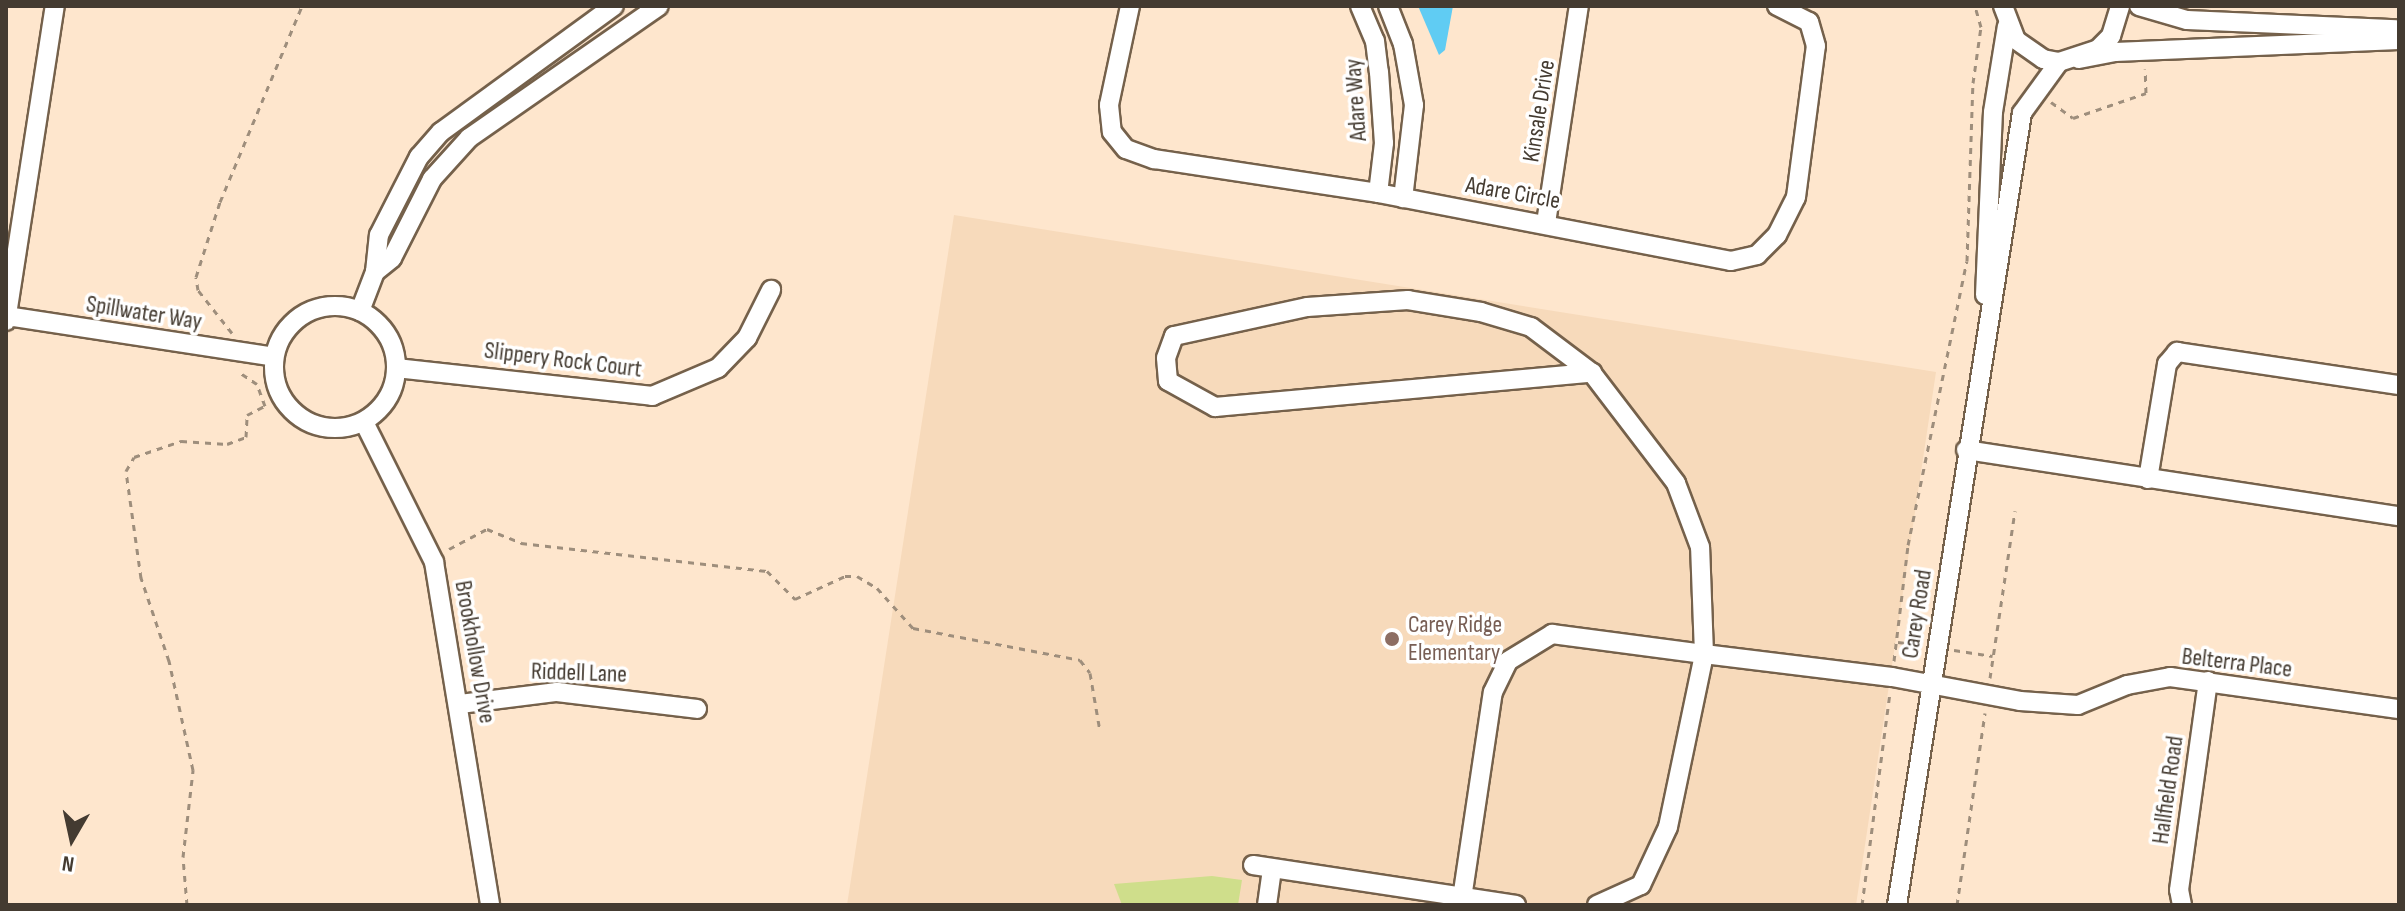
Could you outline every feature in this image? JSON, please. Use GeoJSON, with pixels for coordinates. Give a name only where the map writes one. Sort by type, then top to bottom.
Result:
{"type":"FeatureCollection","features":[{"type":"Feature","properties":{"kind":"street"},"geometry":{"type":"LineString","coordinates":[[6,319],[55,6]]}},
{"type":"Feature","properties":{"kind":"street"},"geometry":{"type":"LineString","coordinates":[[375,272],[392,258],[432,179],[488,110],[614,6]]}},
{"type":"Feature","properties":{"kind":"street"},"geometry":{"type":"LineString","coordinates":[[360,311],[375,272],[379,235],[413,166],[441,132],[488,110],[605,42],[659,6]]}},
{"type":"Feature","properties":{"kind":"street","name":"Adare Circle"},"geometry":{"type":"LineString","coordinates":[[1130,6],[1109,105],[1112,132],[1126,149],[1154,159],[1378,193],[1731,261],[1757,255],[1777,235],[1796,197],[1816,46],[1809,22],[1777,6]]}},
{"type":"Feature","properties":{"kind":"street","name":"Adare Way"},"geometry":{"type":"LineString","coordinates":[[1360,6],[1375,41],[1379,72],[1384,143],[1378,193]]}},
{"type":"Feature","properties":{"kind":"street"},"geometry":{"type":"LineString","coordinates":[[1388,6],[1403,44],[1414,105],[1403,198]]}},
{"type":"Feature","properties":{"kind":"street","name":"Kinsale Drive"},"geometry":{"type":"LineString","coordinates":[[1546,223],[1579,6]]}},
{"type":"Feature","properties":{"kind":"street"},"geometry":{"type":"LineString","coordinates":[[2079,59],[2111,36],[2120,6]]}},
{"type":"Feature","properties":{"kind":"street"},"geometry":{"type":"LineString","coordinates":[[2139,6],[2187,20],[2399,29]]}},
{"type":"Feature","properties":{"kind":"street"},"geometry":{"type":"LineString","coordinates":[[2003,12],[2028,51],[2059,62],[2115,52],[2399,40]]}},
{"type":"Feature","properties":{"kind":"street","name":"Carey Road"},"geometry":{"type":"LineString","coordinates":[[1984,329],[1993,112],[2003,12]]}},
{"type":"Feature","properties":{"kind":"street"},"geometry":{"type":"LineString","coordinates":[[589,29],[605,42]]}},
{"type":"Feature","properties":{"kind":"street","name":"Carey Road"},"geometry":{"type":"LineString","coordinates":[[1897,905],[1984,329],[2022,113],[2059,62]]}},
{"type":"Feature","properties":{"kind":"street"},"geometry":{"type":"LineString","coordinates":[[413,166],[432,179]]}},
{"type":"Feature","properties":{"kind":"street","name":"Slippery Rock Court"},"geometry":{"type":"LineString","coordinates":[[396,368],[652,396],[689,384],[718,368],[747,338],[771,290]]}},
{"type":"Feature","properties":{"kind":"street"},"geometry":{"type":"LineString","coordinates":[[1592,373],[1215,407],[1168,381],[1166,358],[1174,336],[1238,320],[1307,307],[1408,300],[1531,327],[1592,373],[1676,483],[1700,547],[1704,654],[1668,827],[1641,885],[1597,905]]}},
{"type":"Feature","properties":{"kind":"street"},"geometry":{"type":"LineString","coordinates":[[328,307],[360,311],[390,340],[396,368],[387,399],[364,422],[331,429],[299,417],[278,390],[274,357],[287,328],[299,318],[328,307]]}},
{"type":"Feature","properties":{"kind":"street","name":"Spillwater Way"},"geometry":{"type":"LineString","coordinates":[[6,319],[274,357]]}},
{"type":"Feature","properties":{"kind":"street"},"geometry":{"type":"LineString","coordinates":[[2148,479],[2167,364],[2177,352],[2399,385]]}},
{"type":"Feature","properties":{"kind":"street","name":"Brookhollow Drive"},"geometry":{"type":"LineString","coordinates":[[364,422],[434,562],[460,704],[490,905]]}},
{"type":"Feature","properties":{"kind":"street"},"geometry":{"type":"LineString","coordinates":[[1966,450],[2399,516]]}},
{"type":"Feature","properties":{"kind":"street","name":"Belterra Place"},"geometry":{"type":"LineString","coordinates":[[1462,901],[1490,707],[1508,661],[1552,634],[1892,677],[1930,686],[2078,705],[2142,683],[2170,677],[2399,709]]}},
{"type":"Feature","properties":{"kind":"street","name":"Hallfield Road"},"geometry":{"type":"LineString","coordinates":[[2182,905],[2179,890],[2208,681]]}},
{"type":"Feature","properties":{"kind":"street","name":"Riddell Lane"},"geometry":{"type":"LineString","coordinates":[[460,704],[557,692],[697,709]]}},
{"type":"Feature","properties":{"kind":"street"},"geometry":{"type":"LineString","coordinates":[[1253,865],[1462,901],[1516,905]]}},
{"type":"Feature","properties":{"kind":"street"},"geometry":{"type":"LineString","coordinates":[[1267,905],[1272,868]]}},
{"type":"Feature","properties":{"kind":"path"},"geometry":{"type":"LineString","coordinates":[[187,905],[183,857],[193,770],[169,661],[141,578],[129,467],[134,457],[181,441],[242,440],[248,434],[247,415],[265,406],[257,384],[226,368],[231,328],[198,290],[196,277],[220,202],[302,6]]}},
{"type":"Feature","properties":{"kind":"path"},"geometry":{"type":"LineString","coordinates":[[1862,905],[1908,545],[1967,261],[1973,83],[1981,27],[1975,6]]}},
{"type":"Feature","properties":{"kind":"path"},"geometry":{"type":"LineString","coordinates":[[2047,99],[2073,118],[2146,93],[2144,64]]}},
{"type":"Feature","properties":{"kind":"path"},"geometry":{"type":"LineString","coordinates":[[449,549],[487,529],[521,543],[767,571],[795,599],[845,576],[857,576],[877,588],[913,628],[1080,660],[1090,673],[1100,731]]}},
{"type":"Feature","properties":{"kind":"shaded area","name":"Carey Ridge Elementary"},"geometry":{"type":"Polygon","coordinates":[[[954,215],[1936,372],[1856,905],[847,905],[954,215]]]}},
{"type":"Feature","properties":{"kind":"green space"},"geometry":{"type":"Polygon","coordinates":[[[1212,876],[1242,880],[1238,905],[1122,905],[1114,884],[1212,876]]]}},
{"type":"Feature","properties":{"kind":"water"},"geometry":{"type":"Polygon","coordinates":[[[1418,6],[1453,6],[1445,50],[1439,55],[1418,6]]]}},
{"type":"Feature","properties":{"kind":"place","name":"Carey Ridge Elementary"},"geometry":{"type":"Point","coordinates":[1392,639]}}]}
